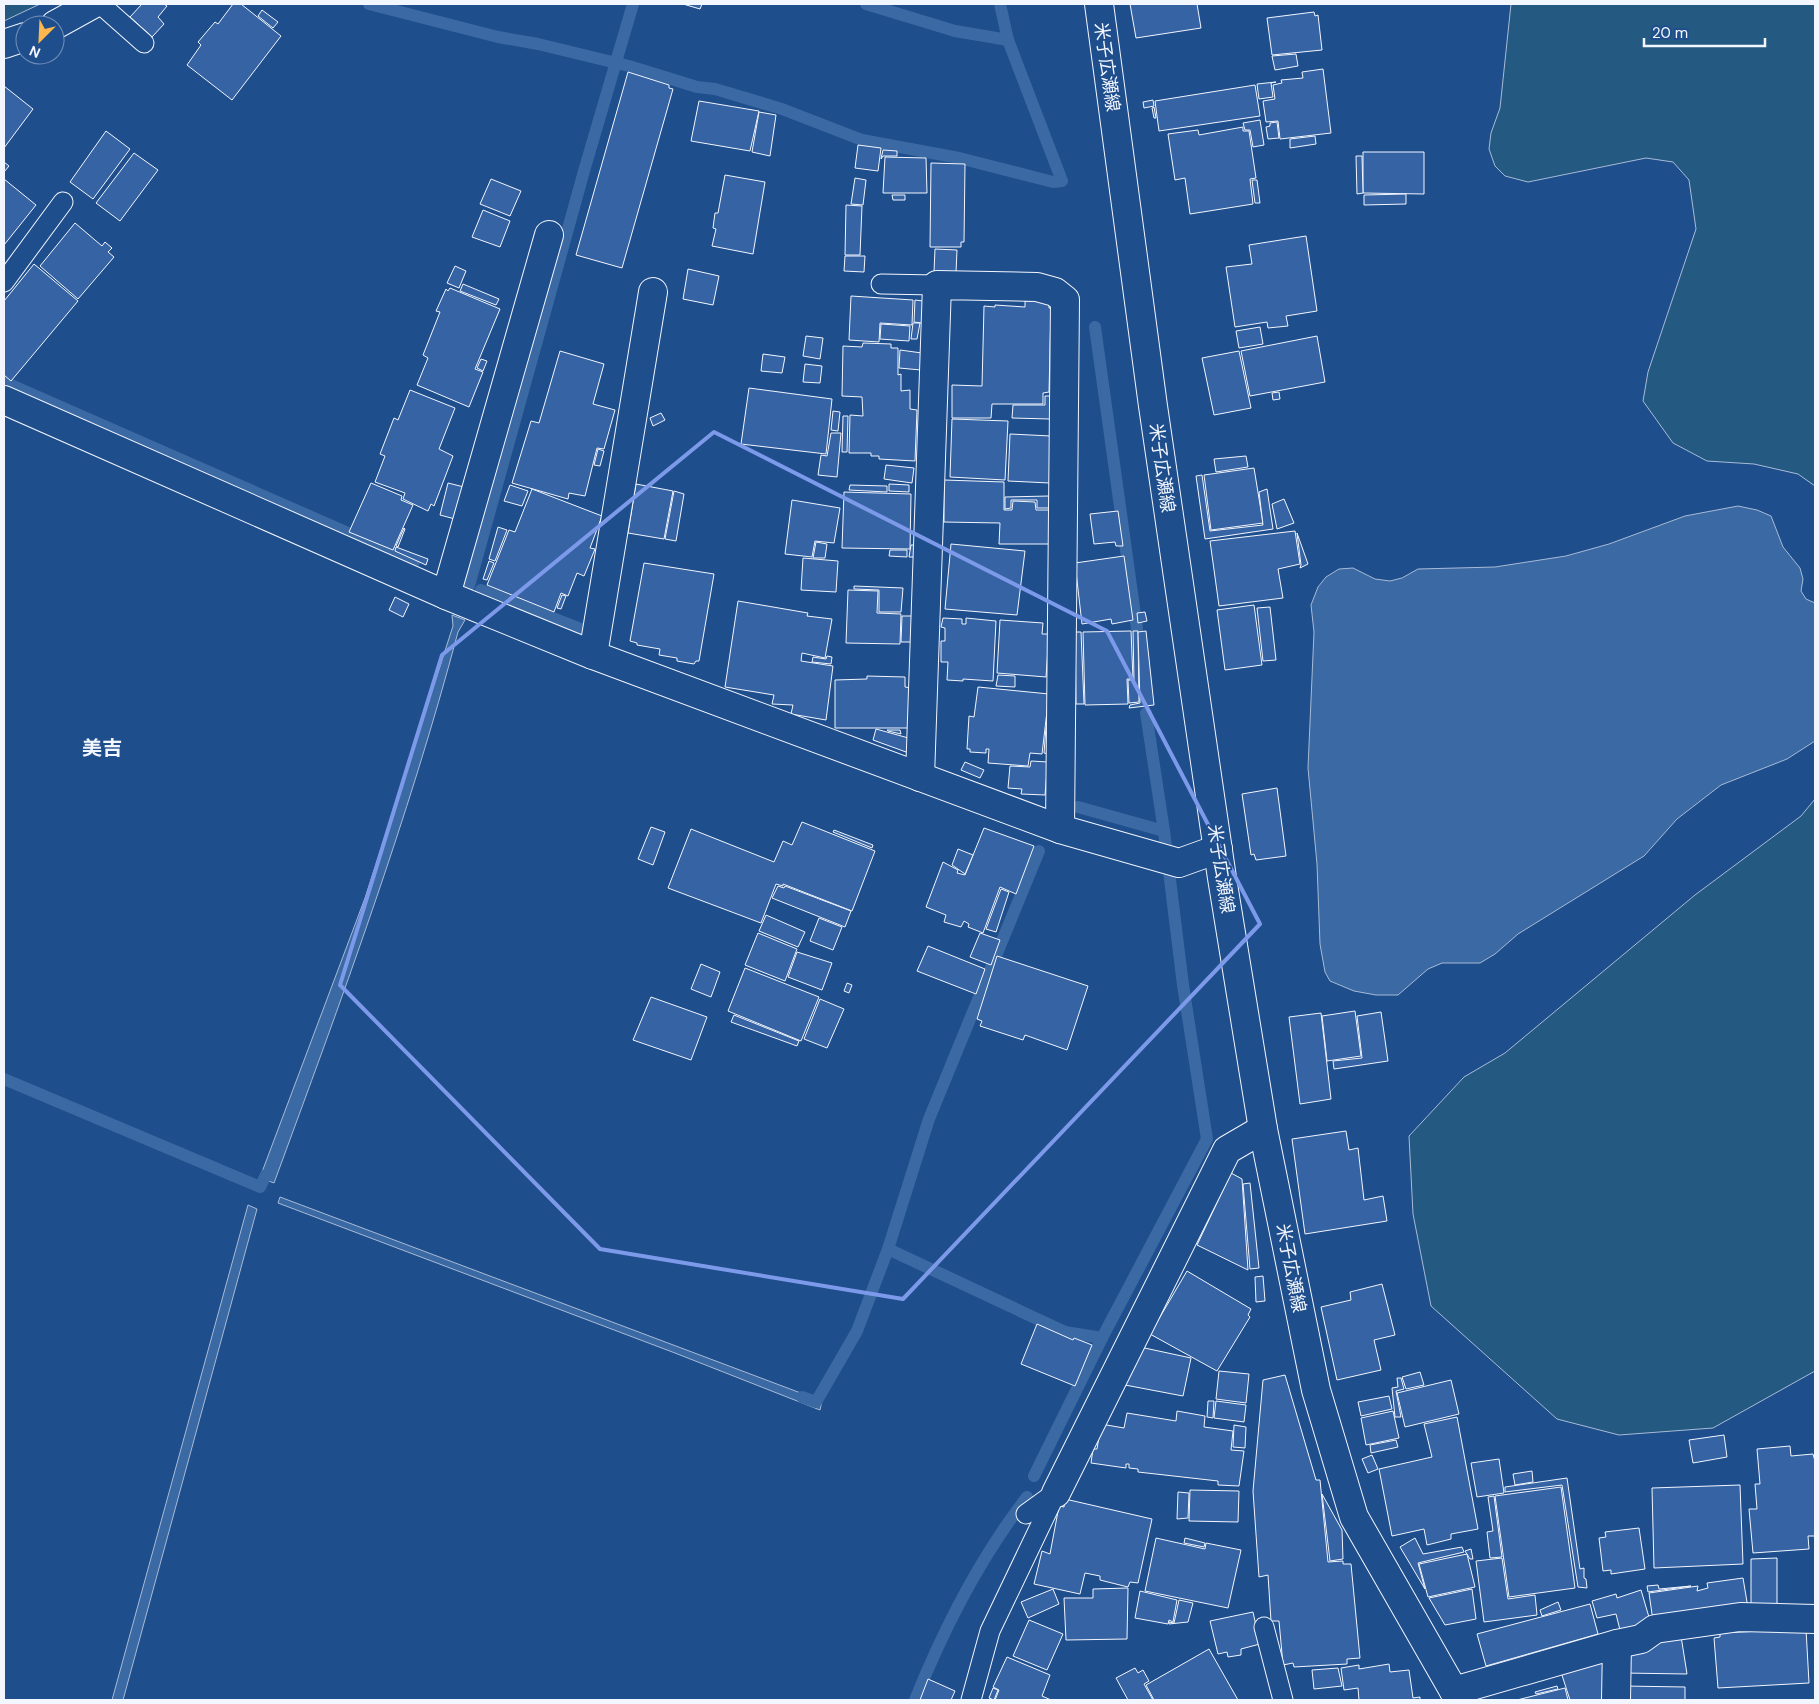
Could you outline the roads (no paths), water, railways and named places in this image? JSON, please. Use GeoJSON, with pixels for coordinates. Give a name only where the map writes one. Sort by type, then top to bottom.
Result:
{"type":"FeatureCollection","features":[{"type":"Feature","properties":{"kind":"street"},"geometry":{"type":"LineString","coordinates":[[65,19],[93,4]]}},
{"type":"Feature","properties":{"kind":"street","name":"米子広瀬線"},"geometry":{"type":"LineString","coordinates":[[1099,4],[1153,406],[1218,849],[1263,1129],[1316,1390],[1354,1517],[1457,1695]]}},
{"type":"Feature","properties":{"kind":"street"},"geometry":{"type":"LineString","coordinates":[[446,594],[549,236]]}},
{"type":"Feature","properties":{"kind":"street"},"geometry":{"type":"LineString","coordinates":[[920,777],[937,285],[1037,287],[1055,292],[1065,300],[1060,829]]}},
{"type":"Feature","properties":{"kind":"street"},"geometry":{"type":"LineString","coordinates":[[593,655],[653,292]]}},
{"type":"Feature","properties":{"kind":"street"},"geometry":{"type":"LineString","coordinates":[[4,400],[446,594],[593,655],[1060,829],[1179,863],[1218,849]]}},
{"type":"Feature","properties":{"kind":"street"},"geometry":{"type":"LineString","coordinates":[[1056,1493],[1227,1150],[1263,1129]]}},
{"type":"Feature","properties":{"kind":"street"},"geometry":{"type":"LineString","coordinates":[[1457,1695],[1617,1644],[1642,1639],[1655,1630],[1740,1617],[1815,1619]]}},
{"type":"Feature","properties":{"kind":"street"},"geometry":{"type":"LineString","coordinates":[[1616,1700],[1617,1644]]}},
{"type":"Feature","properties":{"kind":"lane"},"geometry":{"type":"LineString","coordinates":[[100,4],[144,43]]}},
{"type":"Feature","properties":{"kind":"lane"},"geometry":{"type":"LineString","coordinates":[[4,282],[63,202]]}},
{"type":"Feature","properties":{"kind":"lane"},"geometry":{"type":"LineString","coordinates":[[881,284],[937,285]]}},
{"type":"Feature","properties":{"kind":"lane"},"geometry":{"type":"LineString","coordinates":[[1026,1514],[1056,1493]]}},
{"type":"Feature","properties":{"kind":"lane"},"geometry":{"type":"LineString","coordinates":[[971,1700],[990,1631],[1056,1493]]}},
{"type":"Feature","properties":{"kind":"lane"},"geometry":{"type":"LineString","coordinates":[[1264,1627],[1284,1700]]}},
{"type":"Feature","properties":{"kind":"waterway"},"geometry":{"type":"LineString","coordinates":[[369,4],[498,37],[538,44],[629,66],[697,87],[715,89],[782,109],[862,140],[959,158],[1053,182],[1062,181],[1008,40],[1000,4]]}},
{"type":"Feature","properties":{"kind":"waterway"},"geometry":{"type":"LineString","coordinates":[[469,586],[584,171],[633,4]]}},
{"type":"Feature","properties":{"kind":"waterway"},"geometry":{"type":"LineString","coordinates":[[866,4],[955,31],[1008,40]]}},
{"type":"Feature","properties":{"kind":"waterway"},"geometry":{"type":"LineString","coordinates":[[1095,327],[1137,629]]}},
{"type":"Feature","properties":{"kind":"waterway"},"geometry":{"type":"LineString","coordinates":[[4,382],[414,562]]}},
{"type":"Feature","properties":{"kind":"waterway"},"geometry":{"type":"LineString","coordinates":[[481,590],[581,629]]}},
{"type":"Feature","properties":{"kind":"waterway"},"geometry":{"type":"LineString","coordinates":[[1034,1476],[1102,1338],[1207,1139],[1183,985],[1164,831],[1146,713]]}},
{"type":"Feature","properties":{"kind":"waterway"},"geometry":{"type":"LineString","coordinates":[[1078,807],[1164,831]]}},
{"type":"Feature","properties":{"kind":"waterway"},"geometry":{"type":"LineString","coordinates":[[802,1397],[816,1402],[857,1331],[888,1249],[929,1119],[1039,851]]}},
{"type":"Feature","properties":{"kind":"waterway"},"geometry":{"type":"LineString","coordinates":[[4,1079],[260,1187],[266,1175]]}},
{"type":"Feature","properties":{"kind":"waterway"},"geometry":{"type":"LineString","coordinates":[[888,1249],[1065,1332],[1102,1338]]}},
{"type":"Feature","properties":{"kind":"waterway"},"geometry":{"type":"LineString","coordinates":[[915,1700],[938,1647],[978,1569],[1027,1497]]}},
{"type":"Feature","properties":{"kind":"district","name":"美吉"},"geometry":{"type":"Point","coordinates":[102,748]}}]}
